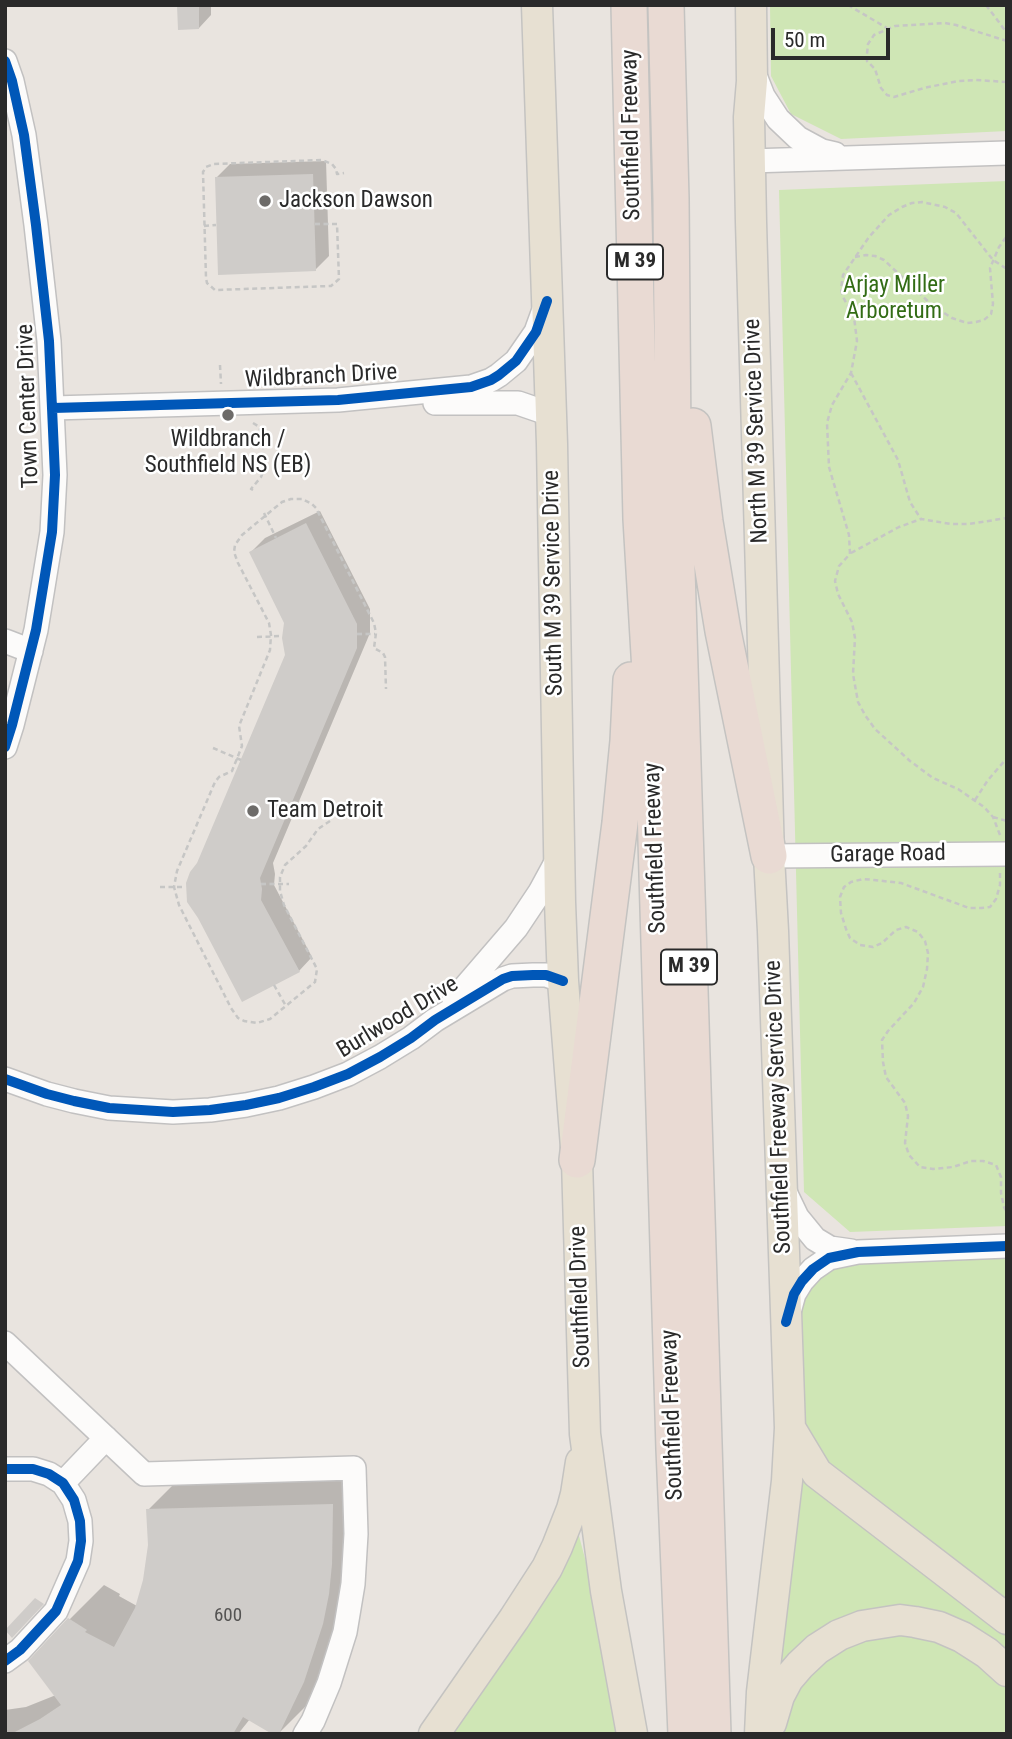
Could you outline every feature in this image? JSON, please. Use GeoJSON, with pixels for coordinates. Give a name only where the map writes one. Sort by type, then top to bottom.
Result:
{"type":"FeatureCollection","features":[{"type":"Feature","properties":{"kind":"highway","name":"Southfield Freeway"},"geometry":{"type":"LineString","coordinates":[[629,5],[642,519],[652,705],[674,1449],[686,1734]]}},
{"type":"Feature","properties":{"kind":"highway","name":"Southfield Freeway"},"geometry":{"type":"LineString","coordinates":[[666,5],[673,440],[713,1734]]}},
{"type":"Feature","properties":{"kind":"highway"},"geometry":{"type":"LineString","coordinates":[[671,200],[705,522],[723,631],[769,856]]}},
{"type":"Feature","properties":{"kind":"highway"},"geometry":{"type":"LineString","coordinates":[[577,1160],[625,773],[642,519]]}},
{"type":"Feature","properties":{"kind":"main road","name":"South M 39 Service Drive"},"geometry":{"type":"LineString","coordinates":[[537,5],[551,414],[563,981],[577,1160]]}},
{"type":"Feature","properties":{"kind":"main road","name":"North M 39 Service Drive"},"geometry":{"type":"LineString","coordinates":[[751,5],[752,69],[749,117],[769,856]]}},
{"type":"Feature","properties":{"kind":"main road","name":"Southfield Freeway Service Drive"},"geometry":{"type":"LineString","coordinates":[[760,1734],[762,1692],[787,1482],[790,1428],[769,856]]}},
{"type":"Feature","properties":{"kind":"main road","name":"Southfield Drive"},"geometry":{"type":"LineString","coordinates":[[577,1160],[585,1434]]}},
{"type":"Feature","properties":{"kind":"main road"},"geometry":{"type":"LineString","coordinates":[[790,1428],[817,1472],[1007,1619]]}},
{"type":"Feature","properties":{"kind":"main road"},"geometry":{"type":"LineString","coordinates":[[434,1734],[535,1589],[552,1557],[576,1494],[585,1434]]}},
{"type":"Feature","properties":{"kind":"main road"},"geometry":{"type":"LineString","coordinates":[[585,1434],[606,1591],[632,1734]]}},
{"type":"Feature","properties":{"kind":"main road"},"geometry":{"type":"LineString","coordinates":[[769,1734],[779,1696],[800,1665],[817,1649],[839,1635],[862,1626],[900,1620],[939,1627],[987,1653],[1007,1671]]}},
{"type":"Feature","properties":{"kind":"street","name":"Town Center Drive"},"geometry":{"type":"LineString","coordinates":[[5,747],[10,718],[36,630],[52,532],[55,475],[49,341],[32,194],[24,135],[6,66]]}},
{"type":"Feature","properties":{"kind":"street"},"geometry":{"type":"LineString","coordinates":[[752,69],[763,96],[778,119],[799,138],[822,151],[869,158]]}},
{"type":"Feature","properties":{"kind":"street"},"geometry":{"type":"LineString","coordinates":[[750,161],[1007,153]]}},
{"type":"Feature","properties":{"kind":"street","name":"Wildbranch Drive"},"geometry":{"type":"LineString","coordinates":[[338,400],[471,387],[491,380],[516,361],[536,332],[547,301]]}},
{"type":"Feature","properties":{"kind":"street","name":"Wildbranch Drive"},"geometry":{"type":"LineString","coordinates":[[53,408],[338,400],[444,404],[518,403],[551,414]]}},
{"type":"Feature","properties":{"kind":"street"},"geometry":{"type":"LineString","coordinates":[[5,641],[31,651]]}},
{"type":"Feature","properties":{"kind":"street","name":"Garage Road"},"geometry":{"type":"LineString","coordinates":[[769,856],[1004,854]]}},
{"type":"Feature","properties":{"kind":"street","name":"Burlwood Drive"},"geometry":{"type":"LineString","coordinates":[[435,1020],[516,928],[559,858]]}},
{"type":"Feature","properties":{"kind":"street","name":"Burlwood Drive"},"geometry":{"type":"LineString","coordinates":[[5,1079],[60,1097],[110,1108],[173,1112],[246,1105],[291,1094],[348,1074],[380,1057],[503,979],[512,976],[546,975],[563,981]]}},
{"type":"Feature","properties":{"kind":"street"},"geometry":{"type":"LineString","coordinates":[[782,1186],[797,1217],[815,1239],[830,1248],[858,1252]]}},
{"type":"Feature","properties":{"kind":"street"},"geometry":{"type":"LineString","coordinates":[[786,1322],[794,1294],[802,1280],[829,1258],[858,1252],[1007,1246]]}},
{"type":"Feature","properties":{"kind":"street"},"geometry":{"type":"LineString","coordinates":[[5,1343],[144,1474],[354,1468],[356,1534],[353,1584],[345,1632],[329,1683],[305,1734]]}},
{"type":"Feature","properties":{"kind":"street"},"geometry":{"type":"LineString","coordinates":[[64,1483],[106,1438]]}},
{"type":"Feature","properties":{"kind":"street"},"geometry":{"type":"LineString","coordinates":[[5,1469],[33,1469],[64,1483],[74,1500],[80,1521],[81,1541],[78,1561],[56,1611],[20,1650],[5,1661]]}},
{"type":"Feature","properties":{"kind":"path"},"geometry":{"type":"LineString","coordinates":[[848,5],[887,28]]}},
{"type":"Feature","properties":{"kind":"path"},"geometry":{"type":"LineString","coordinates":[[986,5],[1007,33]]}},
{"type":"Feature","properties":{"kind":"path"},"geometry":{"type":"LineString","coordinates":[[1007,41],[945,23],[895,26],[874,35],[868,44],[867,54],[867,61],[875,69],[881,89],[894,97],[958,81],[1007,82]]}},
{"type":"Feature","properties":{"kind":"path"},"geometry":{"type":"LineString","coordinates":[[315,224],[337,224],[339,279],[331,286],[215,290],[206,283],[202,177],[210,165],[322,160],[332,164],[337,174],[344,173]]}},
{"type":"Feature","properties":{"kind":"path"},"geometry":{"type":"LineString","coordinates":[[850,554],[847,524],[829,467],[827,423],[832,405],[850,373],[857,341],[854,317],[841,289],[843,275],[888,215],[902,207],[922,202],[945,207],[956,213],[993,260],[1007,269]]}},
{"type":"Feature","properties":{"kind":"path"},"geometry":{"type":"LineString","coordinates":[[204,226],[216,225]]}},
{"type":"Feature","properties":{"kind":"path"},"geometry":{"type":"LineString","coordinates":[[855,257],[866,255],[884,260],[933,306],[952,318],[967,323],[984,320],[992,314],[989,275],[993,260],[1007,236]]}},
{"type":"Feature","properties":{"kind":"path"},"geometry":{"type":"LineString","coordinates":[[220,365],[221,387]]}},
{"type":"Feature","properties":{"kind":"path"},"geometry":{"type":"LineString","coordinates":[[850,373],[898,460],[910,502],[921,519]]}},
{"type":"Feature","properties":{"kind":"path"},"geometry":{"type":"LineString","coordinates":[[248,421],[258,426],[263,434],[263,454]]}},
{"type":"Feature","properties":{"kind":"path"},"geometry":{"type":"LineString","coordinates":[[253,490],[251,489],[263,472]]}},
{"type":"Feature","properties":{"kind":"path"},"geometry":{"type":"LineString","coordinates":[[330,821],[318,829],[306,846],[285,865],[280,877],[282,898],[315,963],[315,982],[270,1019],[257,1023],[244,1021],[234,1013],[179,905],[174,887],[177,871],[215,782],[232,771],[239,759],[242,747],[239,726],[268,656],[271,636],[269,623],[238,564],[235,545],[264,514],[282,502],[302,499],[316,508],[374,623],[374,648],[385,657],[386,689]]}},
{"type":"Feature","properties":{"kind":"path"},"geometry":{"type":"LineString","coordinates":[[264,514],[276,538]]}},
{"type":"Feature","properties":{"kind":"path"},"geometry":{"type":"LineString","coordinates":[[1007,517],[969,524],[921,519],[899,527],[850,554],[839,566],[835,581],[838,594],[852,622],[855,638],[853,674],[858,702],[875,729],[921,770],[975,800],[993,817],[1000,834],[1004,854],[1000,886],[996,899],[990,906],[969,908],[901,883],[863,879],[844,887],[840,897],[846,929],[850,938],[860,945],[873,947],[882,943],[895,930],[906,927],[918,932],[925,941],[928,953],[923,987],[914,1003],[882,1040],[886,1077],[905,1102],[908,1116],[905,1143],[909,1155],[920,1167],[933,1169],[953,1167],[971,1161],[996,1165],[1001,1177],[1001,1194],[1007,1212]]}},
{"type":"Feature","properties":{"kind":"path"},"geometry":{"type":"LineString","coordinates":[[357,634],[376,634]]}},
{"type":"Feature","properties":{"kind":"path"},"geometry":{"type":"LineString","coordinates":[[257,637],[282,636]]}},
{"type":"Feature","properties":{"kind":"path"},"geometry":{"type":"LineString","coordinates":[[213,748],[239,759]]}},
{"type":"Feature","properties":{"kind":"path"},"geometry":{"type":"LineString","coordinates":[[975,800],[1007,758]]}},
{"type":"Feature","properties":{"kind":"path"},"geometry":{"type":"LineString","coordinates":[[993,817],[1007,821]]}},
{"type":"Feature","properties":{"kind":"path"},"geometry":{"type":"LineString","coordinates":[[261,884],[289,884]]}},
{"type":"Feature","properties":{"kind":"path"},"geometry":{"type":"LineString","coordinates":[[160,887],[186,887]]}},
{"type":"Feature","properties":{"kind":"path"},"geometry":{"type":"LineString","coordinates":[[275,985],[286,1006]]}},
{"type":"Feature","properties":{"kind":"green space"},"geometry":{"type":"Polygon","coordinates":[[[770,5],[1007,5],[1007,131],[841,139],[791,114],[771,76],[770,5]]]}},
{"type":"Feature","properties":{"kind":"green space","name":"Arjay Miller Arboretum"},"geometry":{"type":"Polygon","coordinates":[[[1007,181],[1007,1226],[850,1232],[804,1192],[779,190],[1007,181]]]}},
{"type":"Feature","properties":{"kind":"green space"},"geometry":{"type":"Polygon","coordinates":[[[1007,1254],[1007,1603],[826,1466],[801,1429],[798,1324],[801,1307],[811,1287],[828,1271],[847,1261],[1007,1254]]]}},
{"type":"Feature","properties":{"kind":"green space"},"geometry":{"type":"Polygon","coordinates":[[[804,1474],[1007,1625],[1007,1660],[892,1612],[778,1677],[799,1476],[804,1474]]]}},
{"type":"Feature","properties":{"kind":"green space"},"geometry":{"type":"Polygon","coordinates":[[[578,1532],[603,1627],[624,1734],[441,1734],[578,1532]]]}},
{"type":"Feature","properties":{"kind":"green space"},"geometry":{"type":"Polygon","coordinates":[[[888,1631],[940,1638],[995,1671],[1007,1687],[1007,1734],[782,1734],[784,1720],[799,1688],[822,1659],[843,1645],[888,1631]]]}},
{"type":"Feature","properties":{"kind":"building"},"geometry":{"type":"Polygon","coordinates":[[[177,5],[199,5],[199,29],[178,30],[177,5]]]}},
{"type":"Feature","properties":{"kind":"building","name":"Jackson Dawson"},"geometry":{"type":"Polygon","coordinates":[[[313,174],[316,271],[218,275],[215,177],[313,174]]]}},
{"type":"Feature","properties":{"kind":"building","name":"Team Detroit"},"geometry":{"type":"Polygon","coordinates":[[[306,523],[357,624],[357,648],[260,878],[261,900],[300,972],[242,1002],[187,902],[186,883],[197,863],[285,655],[282,638],[284,623],[249,552],[306,523]]]}},
{"type":"Feature","properties":{"kind":"building"},"geometry":{"type":"Polygon","coordinates":[[[333,1504],[332,1564],[323,1624],[304,1682],[279,1734],[272,1734],[243,1717],[233,1734],[11,1734],[61,1705],[28,1661],[68,1618],[87,1630],[85,1632],[114,1647],[135,1608],[143,1580],[148,1545],[146,1509],[333,1504]]]}},
{"type":"Feature","properties":{"kind":"building"},"geometry":{"type":"Polygon","coordinates":[[[35,1598],[44,1604],[12,1638],[5,1630],[35,1598]]]}},
{"type":"Feature","properties":{"kind":"cycle path"},"geometry":{"type":"LineString","coordinates":[[5,61],[24,135],[36,225],[49,341],[55,475],[52,532],[36,630],[5,747]]}},
{"type":"Feature","properties":{"kind":"cycle path"},"geometry":{"type":"LineString","coordinates":[[53,408],[338,400],[471,387],[491,380],[516,361],[536,332],[547,301]]}},
{"type":"Feature","properties":{"kind":"cycle path"},"geometry":{"type":"LineString","coordinates":[[5,1079],[47,1094],[109,1108],[173,1112],[246,1105],[279,1098],[348,1074],[380,1057],[503,979],[512,976],[546,975],[563,981]]}},
{"type":"Feature","properties":{"kind":"cycle path"},"geometry":{"type":"LineString","coordinates":[[786,1322],[794,1294],[802,1281],[829,1258],[858,1252],[1007,1246]]}},
{"type":"Feature","properties":{"kind":"cycle path"},"geometry":{"type":"LineString","coordinates":[[5,1469],[33,1469],[49,1474],[63,1483],[74,1500],[80,1521],[81,1541],[78,1561],[56,1611],[20,1650],[5,1661]]}},
{"type":"Feature","properties":{"kind":"place","name":"Jackson Dawson"},"geometry":{"type":"Point","coordinates":[265,201]}},
{"type":"Feature","properties":{"kind":"place","name":"Wildbranch / Southfield NS (EB)"},"geometry":{"type":"Point","coordinates":[228,415]}},
{"type":"Feature","properties":{"kind":"place","name":"Team Detroit"},"geometry":{"type":"Point","coordinates":[253,811]}}]}
